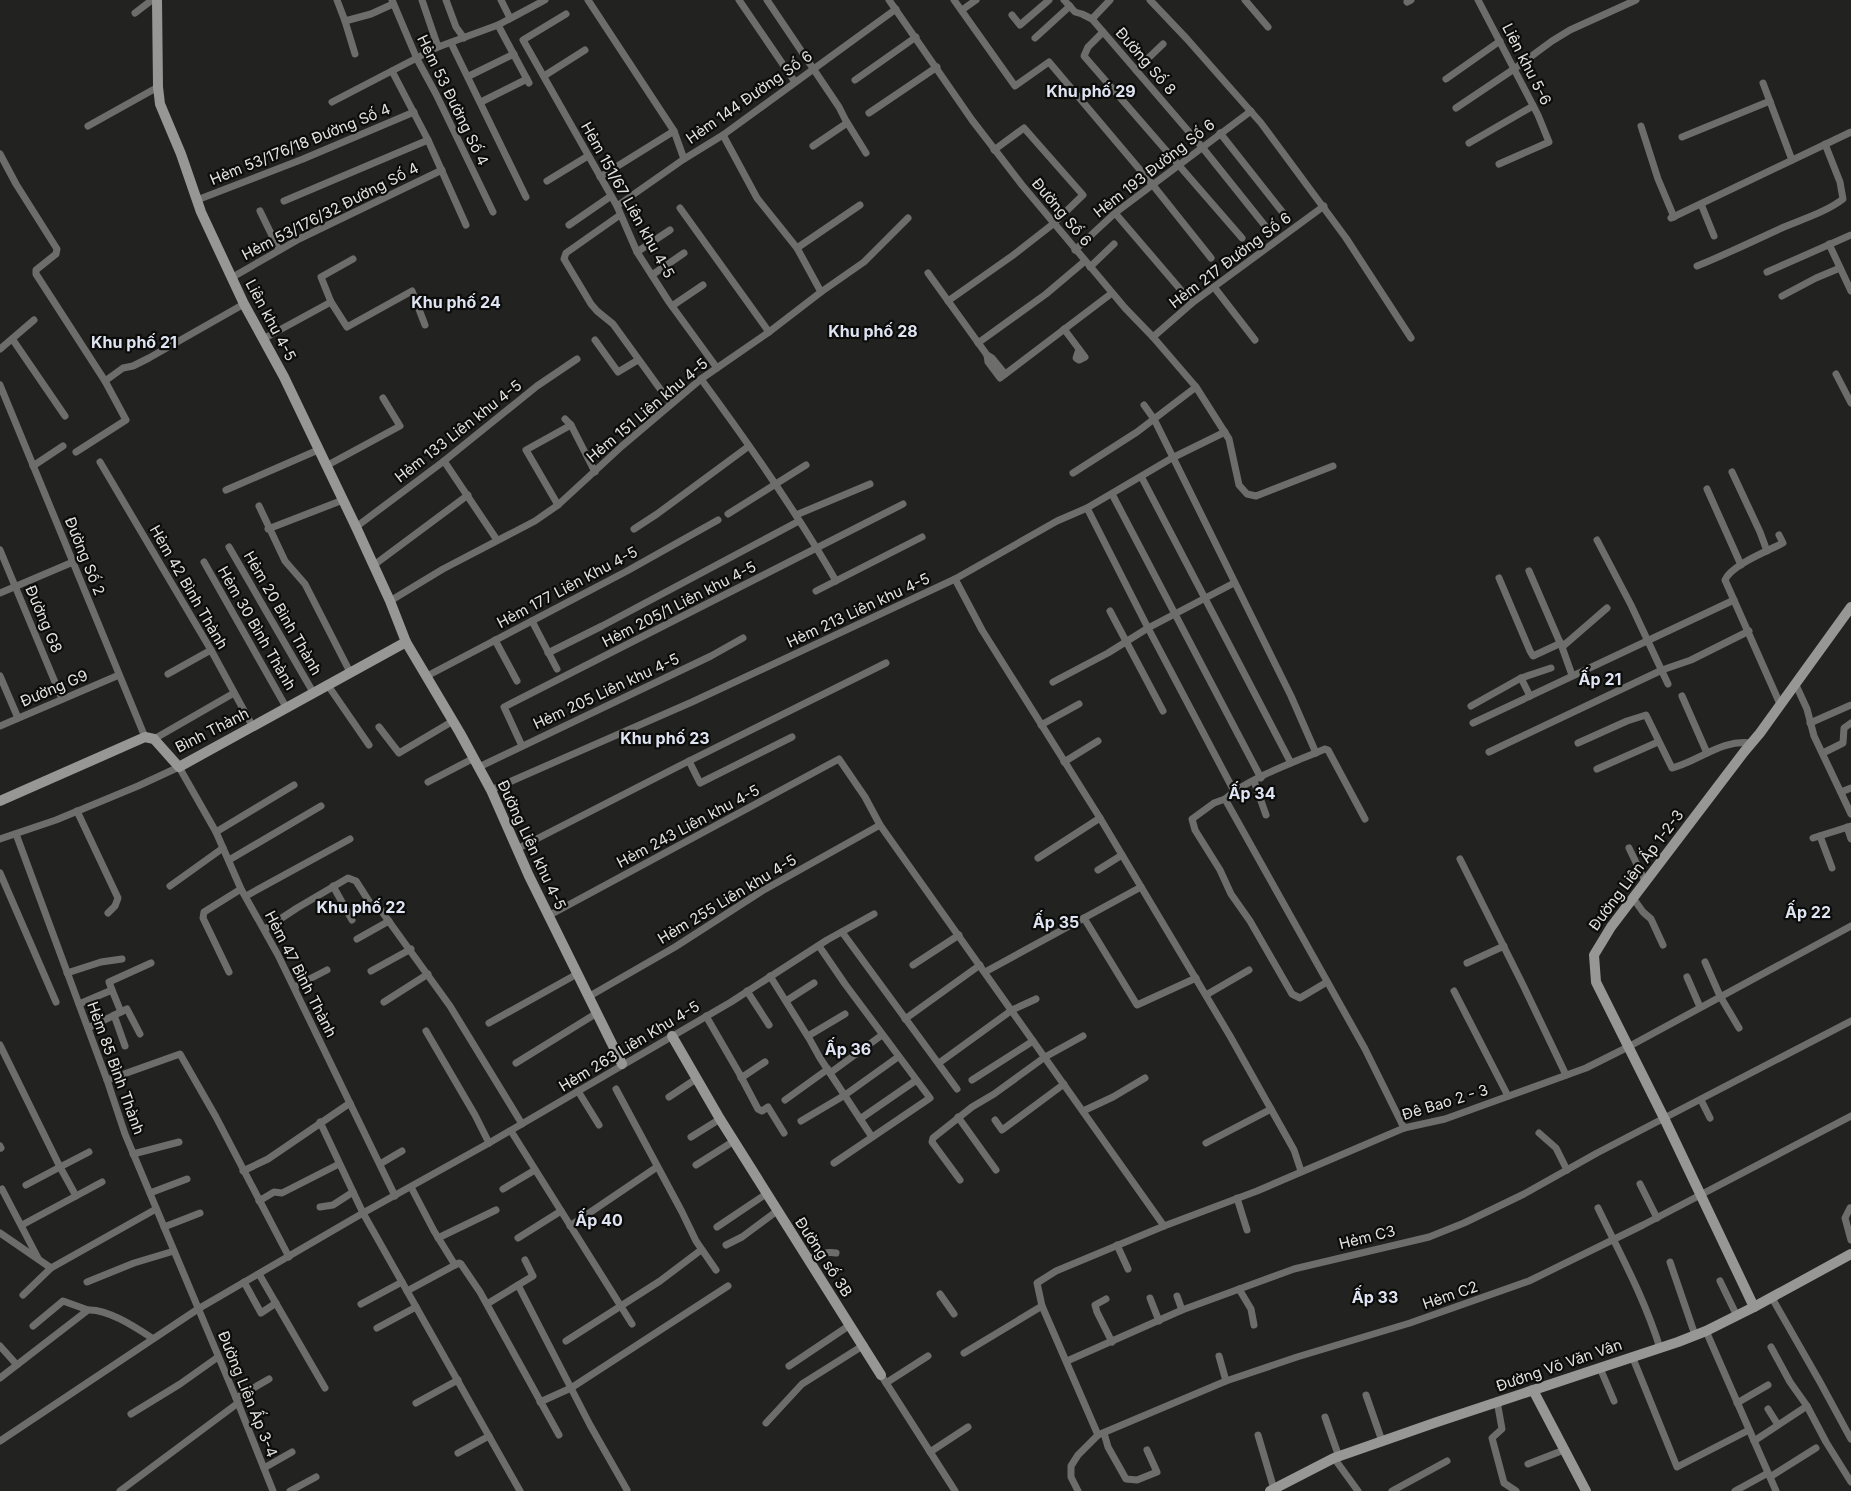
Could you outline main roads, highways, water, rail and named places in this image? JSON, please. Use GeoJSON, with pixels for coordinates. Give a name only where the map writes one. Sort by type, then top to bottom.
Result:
{"type":"FeatureCollection","features":[{"type":"Feature","properties":{"kind":"district","name":"Khu phố 29"},"geometry":{"type":"Point","coordinates":[1091,91]}},
{"type":"Feature","properties":{"kind":"district","name":"Khu phố 24"},"geometry":{"type":"Point","coordinates":[456,302]}},
{"type":"Feature","properties":{"kind":"district","name":"Khu phố 28"},"geometry":{"type":"Point","coordinates":[873,331]}},
{"type":"Feature","properties":{"kind":"district","name":"Khu phố 21"},"geometry":{"type":"Point","coordinates":[134,342]}},
{"type":"Feature","properties":{"kind":"district","name":"Ấp 21"},"geometry":{"type":"Point","coordinates":[1600,679]}},
{"type":"Feature","properties":{"kind":"district","name":"Khu phố 23"},"geometry":{"type":"Point","coordinates":[665,738]}},
{"type":"Feature","properties":{"kind":"district","name":"Ấp 34"},"geometry":{"type":"Point","coordinates":[1252,793]}},
{"type":"Feature","properties":{"kind":"district","name":"Khu phố 22"},"geometry":{"type":"Point","coordinates":[361,907]}},
{"type":"Feature","properties":{"kind":"district","name":"Ấp 22"},"geometry":{"type":"Point","coordinates":[1808,912]}},
{"type":"Feature","properties":{"kind":"district","name":"Ấp 35"},"geometry":{"type":"Point","coordinates":[1056,922]}},
{"type":"Feature","properties":{"kind":"district","name":"Ấp 36"},"geometry":{"type":"Point","coordinates":[848,1049]}},
{"type":"Feature","properties":{"kind":"district","name":"Ấp 40"},"geometry":{"type":"Point","coordinates":[599,1220]}},
{"type":"Feature","properties":{"kind":"district","name":"Ấp 33"},"geometry":{"type":"Point","coordinates":[1375,1297]}}]}
